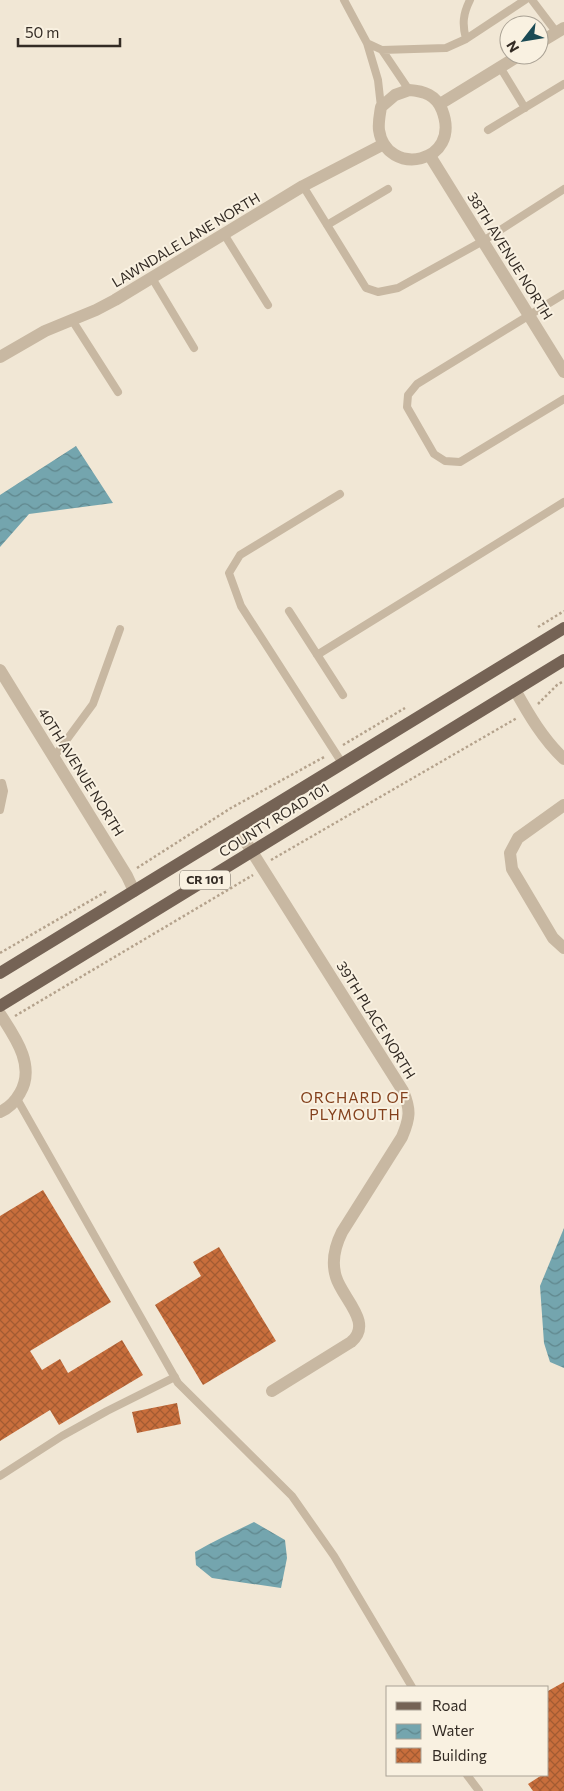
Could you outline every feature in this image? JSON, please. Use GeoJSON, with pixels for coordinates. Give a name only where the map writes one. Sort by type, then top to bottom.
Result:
{"type":"FeatureCollection","features":[{"type":"Feature","properties":{"kind":"main road","name":"COUNTY ROAD 101"},"geometry":{"type":"LineString","coordinates":[[0,973],[564,628]]}},
{"type":"Feature","properties":{"kind":"main road","name":"COUNTY ROAD 101"},"geometry":{"type":"LineString","coordinates":[[0,1006],[564,660]]}},
{"type":"Feature","properties":{"kind":"street"},"geometry":{"type":"LineString","coordinates":[[549,37],[560,30]]}},
{"type":"Feature","properties":{"kind":"street"},"geometry":{"type":"LineString","coordinates":[[440,104],[503,65]]}},
{"type":"Feature","properties":{"kind":"street"},"geometry":{"type":"LineString","coordinates":[[409,90],[420,90],[432,96],[440,104],[446,119],[445,134],[439,148],[430,156],[420,160],[407,159],[393,153],[384,144],[379,130],[381,107],[395,95],[409,90]]}},
{"type":"Feature","properties":{"kind":"street","name":"LAWNDALE LANE NORTH"},"geometry":{"type":"LineString","coordinates":[[0,357],[45,331],[96,310],[303,186],[384,144]]}},
{"type":"Feature","properties":{"kind":"street","name":"38TH AVENUE NORTH"},"geometry":{"type":"LineString","coordinates":[[430,156],[564,372]]}},
{"type":"Feature","properties":{"kind":"street","name":"40TH AVENUE NORTH"},"geometry":{"type":"LineString","coordinates":[[0,670],[127,876],[134,891]]}},
{"type":"Feature","properties":{"kind":"street"},"geometry":{"type":"LineString","coordinates":[[515,690],[537,727],[564,759]]}},
{"type":"Feature","properties":{"kind":"street"},"geometry":{"type":"LineString","coordinates":[[564,805],[518,838],[510,853],[512,869],[553,938],[564,948]]}},
{"type":"Feature","properties":{"kind":"street","name":"39TH PLACE NORTH"},"geometry":{"type":"LineString","coordinates":[[237,828],[403,1091],[409,1106],[408,1122],[402,1137],[342,1232],[336,1246],[334,1262],[336,1276],[342,1291],[358,1317],[360,1332],[351,1342],[272,1391]]}},
{"type":"Feature","properties":{"kind":"street"},"geometry":{"type":"LineString","coordinates":[[0,1014],[24,1057],[27,1072],[24,1086],[17,1099],[0,1112]]}},
{"type":"Feature","properties":{"kind":"lane"},"geometry":{"type":"LineString","coordinates":[[344,0],[367,43],[378,80],[381,107]]}},
{"type":"Feature","properties":{"kind":"lane"},"geometry":{"type":"LineString","coordinates":[[466,39],[462,26],[464,10],[470,0]]}},
{"type":"Feature","properties":{"kind":"lane"},"geometry":{"type":"LineString","coordinates":[[367,43],[382,50],[446,48],[466,39],[525,0]]}},
{"type":"Feature","properties":{"kind":"lane"},"geometry":{"type":"LineString","coordinates":[[532,0],[560,30]]}},
{"type":"Feature","properties":{"kind":"lane"},"geometry":{"type":"LineString","coordinates":[[382,50],[409,90]]}},
{"type":"Feature","properties":{"kind":"lane"},"geometry":{"type":"LineString","coordinates":[[500,67],[525,108]]}},
{"type":"Feature","properties":{"kind":"lane"},"geometry":{"type":"LineString","coordinates":[[488,130],[564,84]]}},
{"type":"Feature","properties":{"kind":"lane"},"geometry":{"type":"LineString","coordinates":[[303,186],[366,288],[378,292],[398,288],[483,241],[564,189]]}},
{"type":"Feature","properties":{"kind":"lane"},"geometry":{"type":"LineString","coordinates":[[327,225],[388,189]]}},
{"type":"Feature","properties":{"kind":"lane"},"geometry":{"type":"LineString","coordinates":[[224,234],[268,305]]}},
{"type":"Feature","properties":{"kind":"lane"},"geometry":{"type":"LineString","coordinates":[[152,278],[194,348]]}},
{"type":"Feature","properties":{"kind":"lane"},"geometry":{"type":"LineString","coordinates":[[564,294],[417,384],[408,395],[407,407],[434,454],[445,461],[460,462],[564,399]]}},
{"type":"Feature","properties":{"kind":"lane"},"geometry":{"type":"LineString","coordinates":[[72,320],[118,392]]}},
{"type":"Feature","properties":{"kind":"lane"},"geometry":{"type":"LineString","coordinates":[[340,494],[240,555],[229,574],[241,606],[342,763]]}},
{"type":"Feature","properties":{"kind":"lane"},"geometry":{"type":"LineString","coordinates":[[317,655],[564,502]]}},
{"type":"Feature","properties":{"kind":"lane"},"geometry":{"type":"LineString","coordinates":[[289,611],[343,695]]}},
{"type":"Feature","properties":{"kind":"lane"},"geometry":{"type":"LineString","coordinates":[[54,758],[94,704],[120,629]]}},
{"type":"Feature","properties":{"kind":"lane"},"geometry":{"type":"LineString","coordinates":[[0,810],[4,791],[2,782]]}},
{"type":"Feature","properties":{"kind":"lane"},"geometry":{"type":"LineString","coordinates":[[17,1099],[178,1383],[292,1496],[334,1556],[411,1686]]}},
{"type":"Feature","properties":{"kind":"lane"},"geometry":{"type":"LineString","coordinates":[[0,1476],[77,1428],[175,1376]]}},
{"type":"Feature","properties":{"kind":"lane"},"geometry":{"type":"LineString","coordinates":[[468,1776],[479,1791]]}},
{"type":"Feature","properties":{"kind":"path"},"geometry":{"type":"LineString","coordinates":[[532,631],[564,610]]}},
{"type":"Feature","properties":{"kind":"path"},"geometry":{"type":"LineString","coordinates":[[536,705],[557,685],[564,681]]}},
{"type":"Feature","properties":{"kind":"path"},"geometry":{"type":"LineString","coordinates":[[0,952],[113,888],[142,864],[231,808],[334,751],[411,705]]}},
{"type":"Feature","properties":{"kind":"water"},"geometry":{"type":"Polygon","coordinates":[[[76,446],[113,503],[29,514],[0,547],[0,495],[76,446]]]}},
{"type":"Feature","properties":{"kind":"water"},"geometry":{"type":"Polygon","coordinates":[[[564,1228],[564,1368],[550,1362],[544,1343],[540,1286],[564,1228]]]}},
{"type":"Feature","properties":{"kind":"water"},"geometry":{"type":"Polygon","coordinates":[[[254,1522],[285,1540],[287,1558],[281,1588],[212,1578],[196,1565],[195,1552],[254,1522]]]}},
{"type":"Feature","properties":{"kind":"building"},"geometry":{"type":"Polygon","coordinates":[[[43,1190],[111,1302],[30,1351],[42,1370],[60,1359],[68,1373],[122,1340],[143,1375],[59,1425],[50,1410],[0,1441],[0,1216],[43,1190]]]}},
{"type":"Feature","properties":{"kind":"building"},"geometry":{"type":"Polygon","coordinates":[[[219,1247],[276,1341],[203,1385],[155,1305],[201,1276],[193,1262],[219,1247]]]}},
{"type":"Feature","properties":{"kind":"building"},"geometry":{"type":"Polygon","coordinates":[[[177,1403],[181,1424],[137,1433],[132,1412],[177,1403]]]}},
{"type":"Feature","properties":{"kind":"building"},"geometry":{"type":"Polygon","coordinates":[[[564,1682],[564,1791],[533,1791],[528,1784],[540,1776],[549,1776],[549,1690],[564,1682]]]}},
{"type":"Feature","properties":{"kind":"district","name":"ORCHARD OF PLYMOUTH"},"geometry":{"type":"Point","coordinates":[355,1106]}}]}
